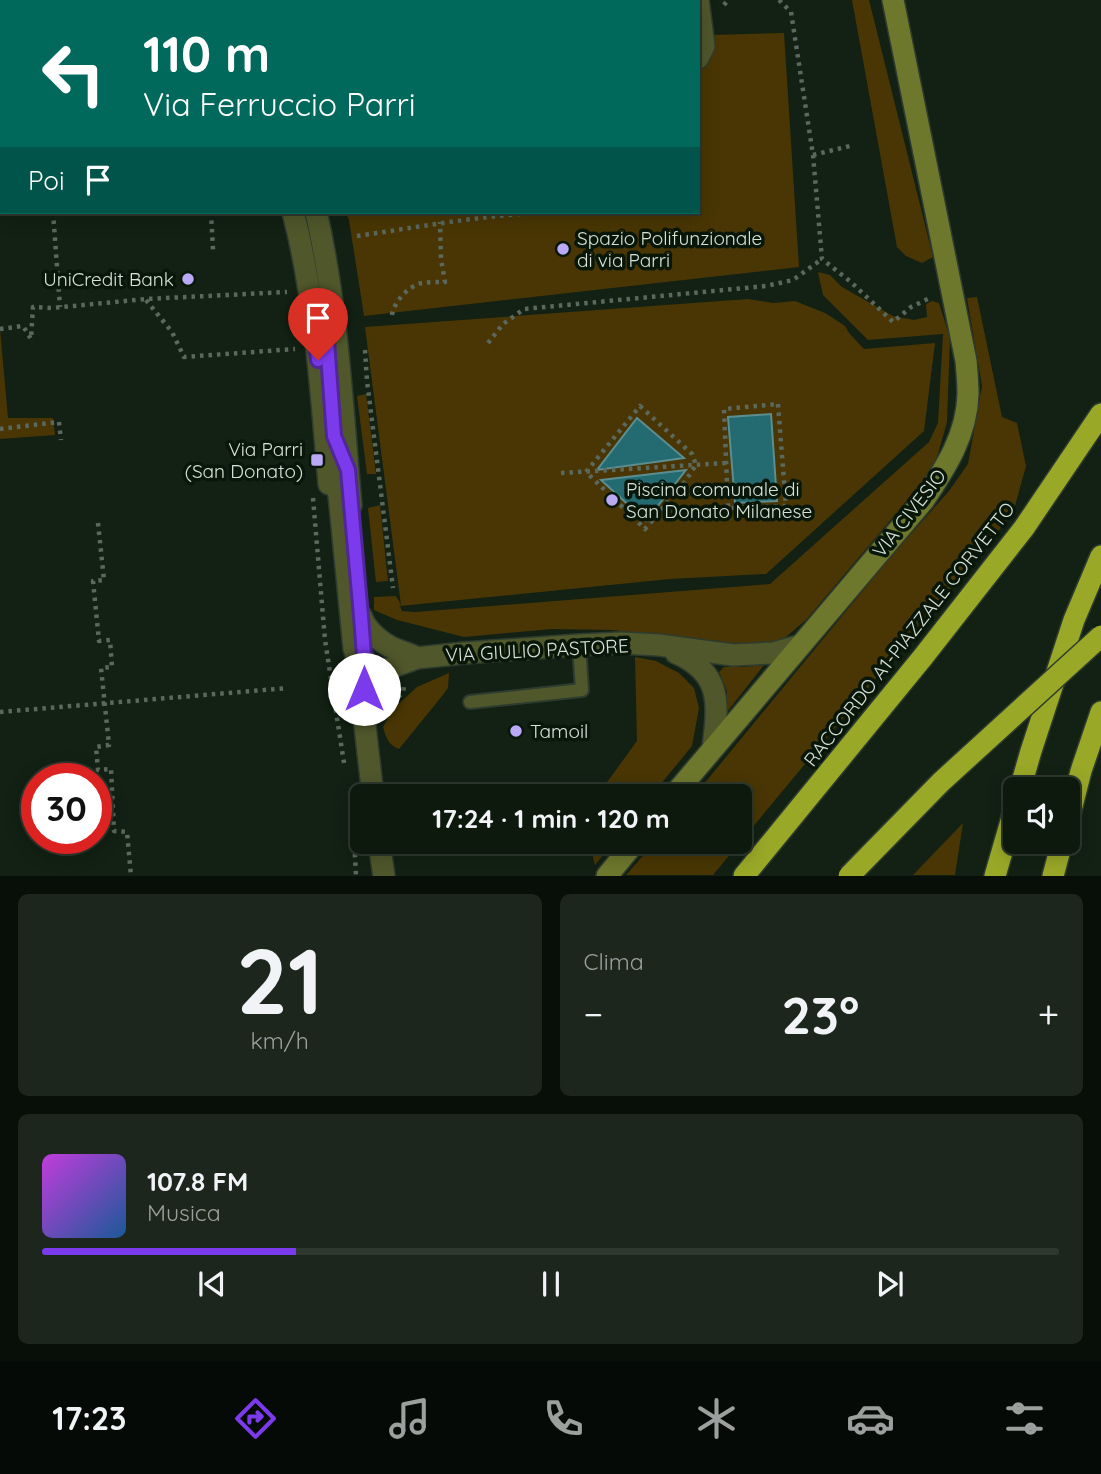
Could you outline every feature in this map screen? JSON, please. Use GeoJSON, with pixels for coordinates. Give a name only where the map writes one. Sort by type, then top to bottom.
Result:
{"type":"FeatureCollection","features":[{"type":"Feature","properties":{"kind":"highway","name":"RACCORDO A1-PIAZZALE CORVETTO"},"geometry":{"type":"LineString","coordinates":[[744,876],[923,657],[1024,528],[1101,414]]}},
{"type":"Feature","properties":{"kind":"highway"},"geometry":{"type":"LineString","coordinates":[[1023,777],[1074,620],[1101,556]]}},
{"type":"Feature","properties":{"kind":"highway"},"geometry":{"type":"LineString","coordinates":[[849,876],[941,782],[1101,636]]}},
{"type":"Feature","properties":{"kind":"highway"},"geometry":{"type":"LineString","coordinates":[[1079,777],[1101,712]]}},
{"type":"Feature","properties":{"kind":"highway"},"geometry":{"type":"LineString","coordinates":[[995,876],[1003,848]]}},
{"type":"Feature","properties":{"kind":"highway"},"geometry":{"type":"LineString","coordinates":[[1053,876],[1059,854]]}},
{"type":"Feature","properties":{"kind":"street","name":"VIA CIVESIO"},"geometry":{"type":"LineString","coordinates":[[683,784],[923,500],[945,469],[958,444],[965,419],[968,395],[966,361],[893,0]]}},
{"type":"Feature","properties":{"kind":"street"},"geometry":{"type":"LineString","coordinates":[[700,15],[704,46],[700,54]]}},
{"type":"Feature","properties":{"kind":"street"},"geometry":{"type":"LineString","coordinates":[[294,214],[303,250],[361,616],[364,625],[373,635],[406,656]]}},
{"type":"Feature","properties":{"kind":"street"},"geometry":{"type":"LineString","coordinates":[[316,214],[324,246],[331,302],[338,470],[335,481],[339,495],[371,784]]}},
{"type":"Feature","properties":{"kind":"street"},"geometry":{"type":"LineString","coordinates":[[313,316],[331,302]]}},
{"type":"Feature","properties":{"kind":"street"},"geometry":{"type":"LineString","coordinates":[[358,661],[361,616]]}},
{"type":"Feature","properties":{"kind":"street","name":"VIA GIULIO PASTORE"},"geometry":{"type":"LineString","coordinates":[[358,661],[370,671],[376,672],[406,656],[579,645],[659,645],[733,655],[773,653],[798,646]]}},
{"type":"Feature","properties":{"kind":"street","name":"VIA GIULIO PASTORE"},"geometry":{"type":"LineString","coordinates":[[659,645],[690,659],[703,669],[711,682],[717,716],[713,748]]}},
{"type":"Feature","properties":{"kind":"street"},"geometry":{"type":"LineString","coordinates":[[381,854],[384,876]]}},
{"type":"Feature","properties":{"kind":"street"},"geometry":{"type":"LineString","coordinates":[[607,876],[625,854]]}},
{"type":"Feature","properties":{"kind":"lane"},"geometry":{"type":"LineString","coordinates":[[470,702],[582,690],[579,645]]}},
{"type":"Feature","properties":{"kind":"path"},"geometry":{"type":"LineString","coordinates":[[779,0],[791,12],[813,155],[821,259],[851,282],[893,322],[911,307],[934,296]]}},
{"type":"Feature","properties":{"kind":"path"},"geometry":{"type":"LineString","coordinates":[[813,155],[850,146]]}},
{"type":"Feature","properties":{"kind":"path"},"geometry":{"type":"LineString","coordinates":[[54,214],[60,307]]}},
{"type":"Feature","properties":{"kind":"path"},"geometry":{"type":"LineString","coordinates":[[211,214],[213,250]]}},
{"type":"Feature","properties":{"kind":"path"},"geometry":{"type":"LineString","coordinates":[[357,236],[481,214],[522,214]]}},
{"type":"Feature","properties":{"kind":"path"},"geometry":{"type":"LineString","coordinates":[[392,316],[393,307],[402,296],[419,284],[444,282],[440,222]]}},
{"type":"Feature","properties":{"kind":"path"},"geometry":{"type":"LineString","coordinates":[[488,343],[503,324],[524,309],[766,286],[793,281],[821,259]]}},
{"type":"Feature","properties":{"kind":"path"},"geometry":{"type":"LineString","coordinates":[[216,287],[219,296]]}},
{"type":"Feature","properties":{"kind":"path"},"geometry":{"type":"LineString","coordinates":[[0,329],[23,326],[31,339],[33,307],[295,292]]}},
{"type":"Feature","properties":{"kind":"path"},"geometry":{"type":"LineString","coordinates":[[146,299],[172,332],[184,357],[297,349]]}},
{"type":"Feature","properties":{"kind":"path"},"geometry":{"type":"LineString","coordinates":[[365,350],[393,588]]}},
{"type":"Feature","properties":{"kind":"path"},"geometry":{"type":"LineString","coordinates":[[778,404],[786,506],[728,508],[727,463],[724,409],[778,404]]}},
{"type":"Feature","properties":{"kind":"path"},"geometry":{"type":"LineString","coordinates":[[586,472],[640,406],[692,454],[696,465]]}},
{"type":"Feature","properties":{"kind":"path"},"geometry":{"type":"LineString","coordinates":[[0,429],[59,422],[61,440]]}},
{"type":"Feature","properties":{"kind":"path"},"geometry":{"type":"LineString","coordinates":[[561,473],[727,463]]}},
{"type":"Feature","properties":{"kind":"path"},"geometry":{"type":"LineString","coordinates":[[586,472],[645,529],[696,465]]}},
{"type":"Feature","properties":{"kind":"path"},"geometry":{"type":"LineString","coordinates":[[99,523],[104,580],[93,581],[94,593],[99,641],[110,640],[112,667],[101,668],[109,745],[96,747],[98,770],[111,769],[114,831],[127,832],[131,876]]}},
{"type":"Feature","properties":{"kind":"path"},"geometry":{"type":"LineString","coordinates":[[386,712],[403,692],[406,656]]}},
{"type":"Feature","properties":{"kind":"path"},"geometry":{"type":"LineString","coordinates":[[0,712],[288,688]]}},
{"type":"Feature","properties":{"kind":"shaded area"},"geometry":{"type":"Polygon","coordinates":[[[700,0],[707,0],[711,35],[784,33],[799,267],[364,316],[347,214],[700,214],[700,0]]]}},
{"type":"Feature","properties":{"kind":"shaded area"},"geometry":{"type":"Polygon","coordinates":[[[852,0],[869,0],[933,257],[922,263],[906,256],[897,247],[852,0]]]}},
{"type":"Feature","properties":{"kind":"shaded area","name":"Piscina comunale di San Donato Milanese"},"geometry":{"type":"Polygon","coordinates":[[[818,272],[830,275],[842,287],[893,316],[914,320],[927,317],[926,304],[932,301],[939,303],[950,338],[947,422],[936,461],[926,478],[806,620],[781,641],[735,645],[612,630],[552,629],[464,637],[397,620],[374,610],[374,597],[396,596],[401,605],[365,327],[748,299],[773,303],[795,301],[825,313],[845,326],[864,349],[935,343],[924,431],[766,574],[670,579],[400,606],[402,611],[415,612],[770,584],[929,442],[938,423],[943,334],[868,340],[823,295],[818,272]]]}},
{"type":"Feature","properties":{"kind":"shaded area"},"geometry":{"type":"Polygon","coordinates":[[[977,297],[1002,417],[1017,423],[1026,466],[1013,513],[752,828],[752,784],[704,784],[893,554],[949,491],[968,464],[982,386],[967,298],[977,297]]]}},
{"type":"Feature","properties":{"kind":"shaded area"},"geometry":{"type":"Polygon","coordinates":[[[0,329],[8,418],[53,418],[55,435],[0,439],[0,329]]]}},
{"type":"Feature","properties":{"kind":"shaded area"},"geometry":{"type":"Polygon","coordinates":[[[366,394],[376,474],[367,474],[357,396],[366,394]]]}},
{"type":"Feature","properties":{"kind":"shaded area"},"geometry":{"type":"Polygon","coordinates":[[[380,505],[388,581],[376,582],[368,508],[380,505]]]}},
{"type":"Feature","properties":{"kind":"shaded area"},"geometry":{"type":"Polygon","coordinates":[[[635,657],[656,661],[679,673],[694,688],[699,708],[692,746],[661,784],[606,784],[637,741],[635,657]]]}},
{"type":"Feature","properties":{"kind":"shaded area"},"geometry":{"type":"Polygon","coordinates":[[[764,665],[727,712],[727,691],[719,672],[724,667],[764,665]]]}},
{"type":"Feature","properties":{"kind":"shaded area"},"geometry":{"type":"Polygon","coordinates":[[[449,673],[448,688],[442,696],[399,749],[392,745],[383,727],[392,710],[417,687],[449,673]]]}},
{"type":"Feature","properties":{"kind":"shaded area"},"geometry":{"type":"Polygon","coordinates":[[[963,823],[955,875],[913,875],[963,823]]]}},
{"type":"Feature","properties":{"kind":"shaded area"},"geometry":{"type":"Polygon","coordinates":[[[592,854],[604,854],[595,865],[592,854]]]}},
{"type":"Feature","properties":{"kind":"shaded area"},"geometry":{"type":"Polygon","coordinates":[[[644,854],[730,854],[713,875],[626,875],[644,854]]]}},
{"type":"Feature","properties":{"kind":"water"},"geometry":{"type":"Polygon","coordinates":[[[771,414],[777,501],[735,503],[728,417],[771,414]]]}},
{"type":"Feature","properties":{"kind":"water"},"geometry":{"type":"Polygon","coordinates":[[[637,418],[684,458],[597,470],[637,418]]]}},
{"type":"Feature","properties":{"kind":"water"},"geometry":{"type":"Polygon","coordinates":[[[686,470],[646,521],[601,480],[686,470]]]}},
{"type":"Feature","properties":{"kind":"place","name":"Spazio Polifunzionale di via Parri"},"geometry":{"type":"Point","coordinates":[563,249]}},
{"type":"Feature","properties":{"kind":"place","name":"UniCredit Bank"},"geometry":{"type":"Point","coordinates":[188,279]}},
{"type":"Feature","properties":{"kind":"place","name":"Via Parri (San Donato)"},"geometry":{"type":"Point","coordinates":[317,460]}},
{"type":"Feature","properties":{"kind":"place","name":"Piscina comunale di San Donato Milanese"},"geometry":{"type":"Point","coordinates":[612,500]}},
{"type":"Feature","properties":{"kind":"place","name":"Tamoil"},"geometry":{"type":"Point","coordinates":[516,731]}},
{"type":"Feature","properties":{"kind":"route"},"geometry":{"type":"LineString","coordinates":[[318,360],[313,316],[322,321],[326,328],[334,436],[348,470],[365,668],[364,689]]}}]}
